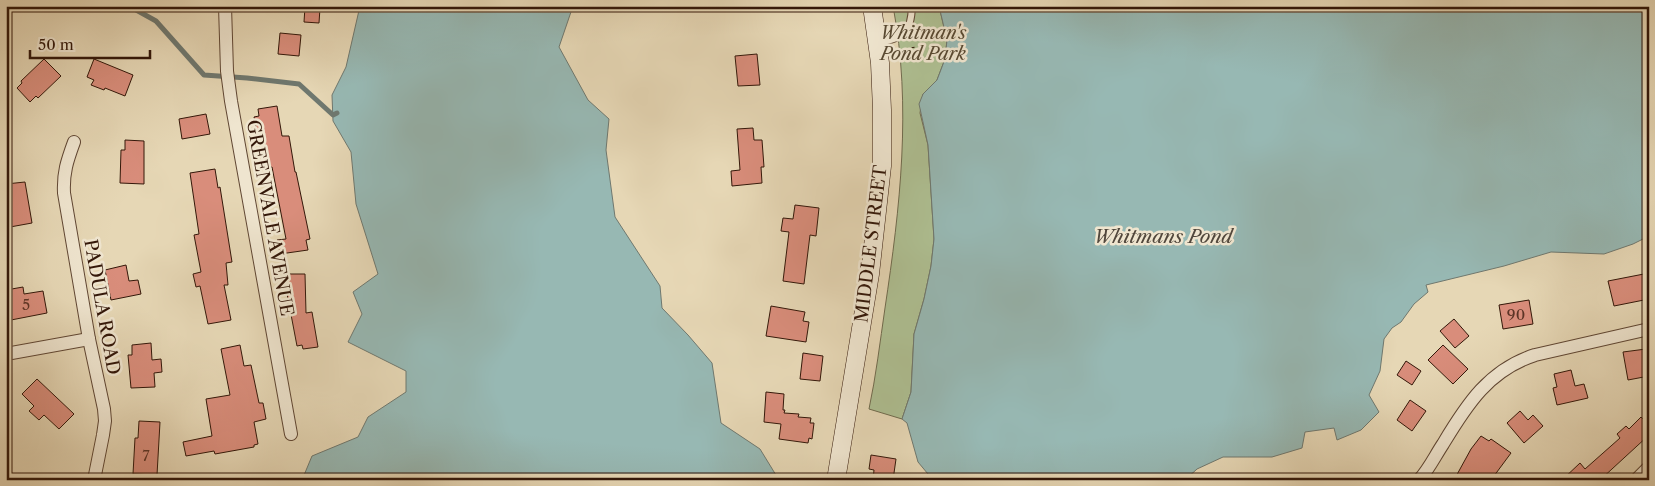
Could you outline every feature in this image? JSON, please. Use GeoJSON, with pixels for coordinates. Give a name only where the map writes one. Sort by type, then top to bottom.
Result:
{"type":"FeatureCollection","features":[{"type":"Feature","properties":{"kind":"main road","name":"MIDDLE STREET"},"geometry":{"type":"LineString","coordinates":[[836,480],[870,274],[882,166],[882,110],[878,43],[872,6]]}},
{"type":"Feature","properties":{"kind":"street","name":"GREENVALE AVENUE"},"geometry":{"type":"LineString","coordinates":[[225,6],[229,86],[291,434]]}},
{"type":"Feature","properties":{"kind":"street","name":"PADULA ROAD"},"geometry":{"type":"LineString","coordinates":[[74,142],[66,164],[63,180],[64,193],[105,421],[94,480]]}},
{"type":"Feature","properties":{"kind":"street"},"geometry":{"type":"LineString","coordinates":[[1419,480],[1468,405],[1494,376],[1506,367],[1518,360],[1535,355],[1649,329]]}},
{"type":"Feature","properties":{"kind":"street"},"geometry":{"type":"LineString","coordinates":[[6,354],[89,339]]}},
{"type":"Feature","properties":{"kind":"street"},"geometry":{"type":"LineString","coordinates":[[1636,480],[1649,467]]}},
{"type":"Feature","properties":{"kind":"lane"},"geometry":{"type":"LineString","coordinates":[[878,43],[898,38],[908,31],[912,21],[912,6]]}},
{"type":"Feature","properties":{"kind":"path"},"geometry":{"type":"LineString","coordinates":[[914,47],[914,55]]}},
{"type":"Feature","properties":{"kind":"green space","name":"Whitman's Pond Park"},"geometry":{"type":"Polygon","coordinates":[[[893,6],[939,6],[947,40],[945,59],[937,80],[923,94],[920,113],[928,145],[934,239],[931,266],[914,334],[911,392],[902,419],[869,409],[876,372],[895,233],[902,157],[902,81],[893,6]]]}},
{"type":"Feature","properties":{"kind":"water"},"geometry":{"type":"Polygon","coordinates":[[[360,6],[573,6],[559,47],[588,100],[609,119],[606,150],[615,217],[660,286],[662,308],[712,363],[721,423],[760,449],[779,480],[302,480],[312,456],[358,437],[368,417],[406,392],[406,371],[348,342],[362,314],[353,292],[378,274],[356,204],[351,152],[333,121],[332,95],[346,67],[360,6]]]}},
{"type":"Feature","properties":{"kind":"water","name":"Whitmans Pond"},"geometry":{"type":"Polygon","coordinates":[[[939,6],[1649,6],[1649,236],[1604,254],[1551,252],[1504,266],[1426,285],[1428,292],[1414,304],[1401,322],[1392,328],[1384,339],[1380,371],[1369,395],[1379,412],[1361,430],[1337,440],[1334,428],[1305,432],[1302,448],[1272,457],[1223,457],[1197,469],[1185,480],[933,480],[918,462],[907,423],[902,419],[911,392],[914,334],[931,266],[934,239],[928,145],[919,104],[923,94],[937,80],[945,59],[947,40],[939,6]]]}},
{"type":"Feature","properties":{"kind":"building"},"geometry":{"type":"Polygon","coordinates":[[[305,7],[320,8],[319,23],[304,22],[305,7]]]}},
{"type":"Feature","properties":{"kind":"building"},"geometry":{"type":"Polygon","coordinates":[[[280,33],[301,35],[299,56],[278,54],[280,33]]]}},
{"type":"Feature","properties":{"kind":"building"},"geometry":{"type":"Polygon","coordinates":[[[757,54],[760,85],[738,86],[735,56],[757,54]]]}},
{"type":"Feature","properties":{"kind":"building"},"geometry":{"type":"Polygon","coordinates":[[[44,59],[61,76],[38,98],[36,96],[30,102],[17,88],[22,83],[21,81],[44,59]]]}},
{"type":"Feature","properties":{"kind":"building"},"geometry":{"type":"Polygon","coordinates":[[[94,59],[133,75],[125,96],[91,85],[94,80],[87,77],[94,59]]]}},
{"type":"Feature","properties":{"kind":"building"},"geometry":{"type":"Polygon","coordinates":[[[277,106],[282,136],[289,136],[310,239],[306,240],[308,250],[280,254],[277,240],[286,239],[272,167],[264,168],[254,117],[259,116],[258,109],[277,106]]]}},
{"type":"Feature","properties":{"kind":"building"},"geometry":{"type":"Polygon","coordinates":[[[206,114],[210,134],[182,139],[179,119],[206,114]]]}},
{"type":"Feature","properties":{"kind":"building"},"geometry":{"type":"Polygon","coordinates":[[[753,128],[754,140],[762,140],[764,167],[761,167],[762,183],[732,186],[731,171],[740,170],[737,129],[753,128]]]}},
{"type":"Feature","properties":{"kind":"building"},"geometry":{"type":"Polygon","coordinates":[[[125,140],[144,141],[144,184],[120,183],[121,150],[125,150],[125,140]]]}},
{"type":"Feature","properties":{"kind":"building"},"geometry":{"type":"Polygon","coordinates":[[[215,169],[218,188],[220,187],[232,262],[226,263],[228,285],[224,285],[231,320],[208,324],[200,286],[196,287],[193,274],[201,272],[194,235],[199,234],[190,173],[215,169]]]}},
{"type":"Feature","properties":{"kind":"building"},"geometry":{"type":"Polygon","coordinates":[[[25,182],[32,223],[10,227],[9,217],[6,218],[6,184],[25,182]]]}},
{"type":"Feature","properties":{"kind":"building"},"geometry":{"type":"Polygon","coordinates":[[[795,205],[819,208],[816,236],[810,235],[804,284],[783,281],[789,232],[781,231],[783,218],[793,219],[795,205]]]}},
{"type":"Feature","properties":{"kind":"building"},"geometry":{"type":"Polygon","coordinates":[[[126,265],[129,281],[138,280],[141,294],[111,300],[105,270],[126,265]]]}},
{"type":"Feature","properties":{"kind":"building"},"geometry":{"type":"Polygon","coordinates":[[[1649,273],[1649,299],[1614,306],[1608,281],[1649,273]]]}},
{"type":"Feature","properties":{"kind":"building"},"geometry":{"type":"Polygon","coordinates":[[[286,274],[305,274],[306,313],[312,312],[318,347],[303,349],[302,345],[297,346],[288,304],[286,274]]]}},
{"type":"Feature","properties":{"kind":"building"},"geometry":{"type":"Polygon","coordinates":[[[23,287],[24,294],[43,291],[47,313],[11,320],[10,315],[6,316],[6,290],[23,287]]]}},
{"type":"Feature","properties":{"kind":"building"},"geometry":{"type":"Polygon","coordinates":[[[1529,300],[1533,324],[1503,329],[1499,305],[1529,300]]]}},
{"type":"Feature","properties":{"kind":"building"},"geometry":{"type":"Polygon","coordinates":[[[771,306],[805,312],[803,321],[809,322],[806,342],[766,336],[771,306]]]}},
{"type":"Feature","properties":{"kind":"building"},"geometry":{"type":"Polygon","coordinates":[[[1454,319],[1469,336],[1455,348],[1440,331],[1454,319]]]}},
{"type":"Feature","properties":{"kind":"building"},"geometry":{"type":"Polygon","coordinates":[[[151,343],[152,360],[161,359],[162,372],[154,373],[155,387],[131,388],[128,355],[132,355],[132,345],[151,343]]]}},
{"type":"Feature","properties":{"kind":"building"},"geometry":{"type":"Polygon","coordinates":[[[240,345],[244,366],[251,365],[259,403],[263,403],[266,419],[254,422],[258,444],[254,445],[254,447],[215,454],[214,451],[186,456],[183,442],[212,436],[206,399],[230,395],[221,349],[240,345]]]}},
{"type":"Feature","properties":{"kind":"building"},"geometry":{"type":"Polygon","coordinates":[[[1443,345],[1468,369],[1453,384],[1428,360],[1443,345]]]}},
{"type":"Feature","properties":{"kind":"building"},"geometry":{"type":"Polygon","coordinates":[[[1646,349],[1649,376],[1628,380],[1623,352],[1646,349]]]}},
{"type":"Feature","properties":{"kind":"building"},"geometry":{"type":"Polygon","coordinates":[[[803,353],[823,356],[820,381],[800,379],[803,353]]]}},
{"type":"Feature","properties":{"kind":"building"},"geometry":{"type":"Polygon","coordinates":[[[1406,361],[1421,371],[1412,385],[1397,375],[1406,361]]]}},
{"type":"Feature","properties":{"kind":"building"},"geometry":{"type":"Polygon","coordinates":[[[1571,370],[1575,386],[1584,384],[1588,398],[1557,405],[1553,388],[1557,387],[1554,374],[1571,370]]]}},
{"type":"Feature","properties":{"kind":"building"},"geometry":{"type":"Polygon","coordinates":[[[37,379],[74,414],[59,429],[44,415],[39,420],[29,411],[34,406],[22,394],[37,379]]]}},
{"type":"Feature","properties":{"kind":"building"},"geometry":{"type":"Polygon","coordinates":[[[766,392],[784,394],[784,413],[799,414],[798,417],[811,418],[810,423],[814,423],[812,439],[809,438],[808,443],[779,439],[781,424],[764,422],[766,392]]]}},
{"type":"Feature","properties":{"kind":"building"},"geometry":{"type":"Polygon","coordinates":[[[1410,400],[1426,411],[1412,431],[1397,420],[1410,400]]]}},
{"type":"Feature","properties":{"kind":"building"},"geometry":{"type":"Polygon","coordinates":[[[1520,411],[1528,420],[1533,415],[1543,426],[1524,443],[1507,423],[1520,411]]]}},
{"type":"Feature","properties":{"kind":"building"},"geometry":{"type":"Polygon","coordinates":[[[1641,417],[1649,425],[1649,435],[1600,480],[1562,480],[1580,463],[1585,469],[1620,438],[1617,434],[1626,426],[1629,429],[1641,417]]]}},
{"type":"Feature","properties":{"kind":"building"},"geometry":{"type":"Polygon","coordinates":[[[139,421],[160,422],[157,475],[133,474],[135,438],[138,438],[139,421]]]}},
{"type":"Feature","properties":{"kind":"building"},"geometry":{"type":"Polygon","coordinates":[[[1481,436],[1489,441],[1491,439],[1511,453],[1491,480],[1454,480],[1471,449],[1481,436]]]}},
{"type":"Feature","properties":{"kind":"building"},"geometry":{"type":"Polygon","coordinates":[[[871,455],[896,459],[893,480],[873,480],[874,470],[869,469],[871,455]]]}},
{"type":"Feature","properties":{"kind":"waterway"},"geometry":{"type":"LineString","coordinates":[[129,6],[156,21],[204,75],[299,84],[333,115],[337,113]]}}]}
